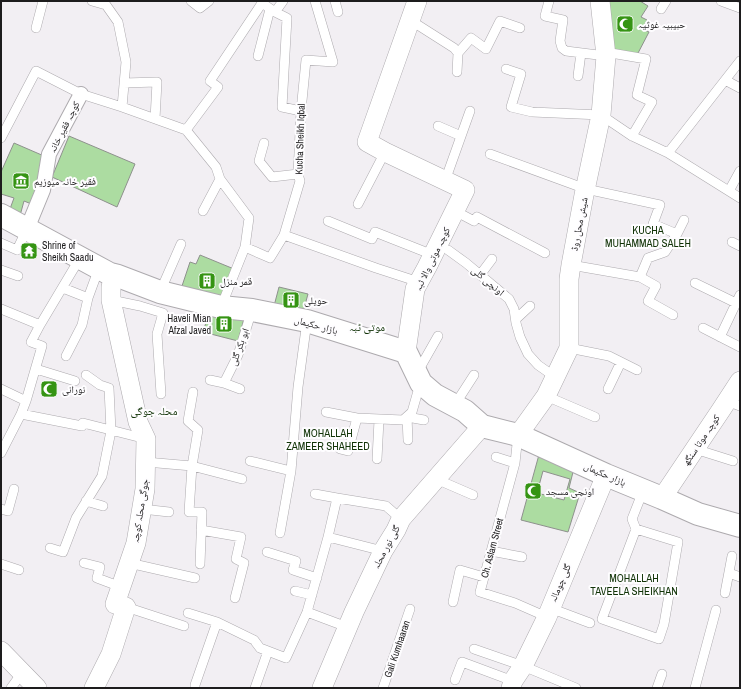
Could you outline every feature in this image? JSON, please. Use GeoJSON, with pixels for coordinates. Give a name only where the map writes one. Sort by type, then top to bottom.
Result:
{"type":"FeatureCollection","features":[{"type":"Feature","properties":{"kind":"street"},"geometry":{"type":"LineString","coordinates":[[417,1],[367,142],[445,181]]}},
{"type":"Feature","properties":{"kind":"street","name":"شیش محل روڈ"},"geometry":{"type":"LineString","coordinates":[[518,435],[546,396],[569,348],[569,279],[601,115],[605,54],[600,1]]}},
{"type":"Feature","properties":{"kind":"street","name":"کوچہ فقیر خانہ"},"geometry":{"type":"LineString","coordinates":[[27,229],[43,190],[49,154],[80,94]]}},
{"type":"Feature","properties":{"kind":"street","name":"کوچہ موتی والا ٹبہ"},"geometry":{"type":"LineString","coordinates":[[406,352],[415,288],[440,253],[454,211],[465,190],[445,181]]}},
{"type":"Feature","properties":{"kind":"street","name":"بازار حکیماں"},"geometry":{"type":"LineString","coordinates":[[1,215],[106,272],[160,292],[221,307],[252,310],[307,320],[406,352],[419,378],[435,395],[465,411],[482,426],[518,435],[606,475],[698,514],[740,526]]}},
{"type":"Feature","properties":{"kind":"street","name":"جوگی محلہ کوچہ"},"geometry":{"type":"LineString","coordinates":[[106,272],[111,286],[110,300],[138,422],[146,439],[145,489],[136,543],[116,604],[126,607]]}},
{"type":"Feature","properties":{"kind":"street","name":"کوچہ موتا سنگھ"},"geometry":{"type":"LineString","coordinates":[[652,494],[734,403],[740,381]]}},
{"type":"Feature","properties":{"kind":"street","name":"گلی نور محلہ"},"geometry":{"type":"LineString","coordinates":[[322,688],[383,551],[401,519],[482,426]]}},
{"type":"Feature","properties":{"kind":"street","name":"گلی چومالہ"},"geometry":{"type":"LineString","coordinates":[[516,678],[548,612],[606,475]]}},
{"type":"Feature","properties":{"kind":"street"},"geometry":{"type":"LineString","coordinates":[[94,688],[112,654],[126,607]]}},
{"type":"Feature","properties":{"kind":"street"},"geometry":{"type":"LineString","coordinates":[[1,651],[17,681],[36,688]]}},
{"type":"Feature","properties":{"kind":"lane"},"geometry":{"type":"LineString","coordinates":[[36,28],[43,1]]}},
{"type":"Feature","properties":{"kind":"lane"},"geometry":{"type":"LineString","coordinates":[[92,1],[108,3],[118,22],[126,62],[122,107]]}},
{"type":"Feature","properties":{"kind":"lane"},"geometry":{"type":"LineString","coordinates":[[191,1],[200,8],[209,1]]}},
{"type":"Feature","properties":{"kind":"lane"},"geometry":{"type":"LineString","coordinates":[[258,56],[273,10],[283,1]]}},
{"type":"Feature","properties":{"kind":"lane","name":"Kucha Sheikh Iqbal"},"geometry":{"type":"LineString","coordinates":[[245,247],[270,258],[284,235],[300,181],[298,174],[300,111],[306,60],[333,62],[315,1]]}},
{"type":"Feature","properties":{"kind":"lane"},"geometry":{"type":"LineString","coordinates":[[335,1],[338,12]]}},
{"type":"Feature","properties":{"kind":"lane"},"geometry":{"type":"LineString","coordinates":[[550,1],[545,16],[563,20],[560,41],[562,48],[566,51],[646,59],[637,95],[652,102],[632,136]]}},
{"type":"Feature","properties":{"kind":"lane"},"geometry":{"type":"LineString","coordinates":[[661,9],[666,1]]}},
{"type":"Feature","properties":{"kind":"lane"},"geometry":{"type":"LineString","coordinates":[[721,1],[740,8]]}},
{"type":"Feature","properties":{"kind":"lane"},"geometry":{"type":"LineString","coordinates":[[186,130],[218,87],[210,81],[262,3],[287,18],[282,108],[300,111]]}},
{"type":"Feature","properties":{"kind":"lane"},"geometry":{"type":"LineString","coordinates":[[410,20],[454,48],[458,53]]}},
{"type":"Feature","properties":{"kind":"lane"},"geometry":{"type":"LineString","coordinates":[[456,72],[458,53],[470,38],[486,49],[500,21],[520,28]]}},
{"type":"Feature","properties":{"kind":"lane"},"geometry":{"type":"LineString","coordinates":[[578,76],[581,53]]}},
{"type":"Feature","properties":{"kind":"lane"},"geometry":{"type":"LineString","coordinates":[[668,153],[740,61]]}},
{"type":"Feature","properties":{"kind":"lane"},"geometry":{"type":"LineString","coordinates":[[506,69],[521,74],[511,107],[532,112],[601,115],[632,136],[668,153],[740,198]]}},
{"type":"Feature","properties":{"kind":"lane"},"geometry":{"type":"LineString","coordinates":[[1,138],[36,71],[80,94],[186,130],[216,167],[220,180],[249,218],[245,247],[221,307]]}},
{"type":"Feature","properties":{"kind":"lane"},"geometry":{"type":"LineString","coordinates":[[726,80],[740,88]]}},
{"type":"Feature","properties":{"kind":"lane"},"geometry":{"type":"LineString","coordinates":[[124,83],[157,82],[155,119]]}},
{"type":"Feature","properties":{"kind":"lane"},"geometry":{"type":"LineString","coordinates":[[445,181],[470,111]]}},
{"type":"Feature","properties":{"kind":"lane"},"geometry":{"type":"LineString","coordinates":[[438,126],[461,136]]}},
{"type":"Feature","properties":{"kind":"lane"},"geometry":{"type":"LineString","coordinates":[[264,144],[259,161],[272,177],[298,174]]}},
{"type":"Feature","properties":{"kind":"lane"},"geometry":{"type":"LineString","coordinates":[[358,204],[385,152]]}},
{"type":"Feature","properties":{"kind":"lane"},"geometry":{"type":"LineString","coordinates":[[490,154],[586,189],[660,206],[653,224],[677,234]]}},
{"type":"Feature","properties":{"kind":"lane"},"geometry":{"type":"LineString","coordinates":[[729,191],[740,170]]}},
{"type":"Feature","properties":{"kind":"lane"},"geometry":{"type":"LineString","coordinates":[[203,211],[220,180]]}},
{"type":"Feature","properties":{"kind":"lane"},"geometry":{"type":"LineString","coordinates":[[454,211],[474,221],[477,217],[545,253]]}},
{"type":"Feature","properties":{"kind":"lane"},"geometry":{"type":"LineString","coordinates":[[640,277],[648,258],[665,252],[684,220]]}},
{"type":"Feature","properties":{"kind":"lane","name":"اونچی گلی"},"geometry":{"type":"LineString","coordinates":[[328,221],[372,239],[375,232],[466,263],[509,299],[514,309],[520,337],[528,354],[538,365],[555,377]]}},
{"type":"Feature","properties":{"kind":"lane"},"geometry":{"type":"LineString","coordinates":[[1,243],[18,250],[27,229]]}},
{"type":"Feature","properties":{"kind":"lane"},"geometry":{"type":"LineString","coordinates":[[284,235],[419,282]]}},
{"type":"Feature","properties":{"kind":"lane"},"geometry":{"type":"LineString","coordinates":[[160,292],[181,244]]}},
{"type":"Feature","properties":{"kind":"lane"},"geometry":{"type":"LineString","coordinates":[[1,453],[21,414],[36,369],[42,346],[31,342],[80,258]]}},
{"type":"Feature","properties":{"kind":"lane"},"geometry":{"type":"LineString","coordinates":[[480,275],[492,259]]}},
{"type":"Feature","properties":{"kind":"lane"},"geometry":{"type":"LineString","coordinates":[[571,265],[640,277],[656,286],[648,301],[672,315]]}},
{"type":"Feature","properties":{"kind":"lane"},"geometry":{"type":"LineString","coordinates":[[1,270],[18,276]]}},
{"type":"Feature","properties":{"kind":"lane"},"geometry":{"type":"LineString","coordinates":[[66,356],[82,325],[88,298],[106,272]]}},
{"type":"Feature","properties":{"kind":"lane"},"geometry":{"type":"LineString","coordinates":[[695,283],[738,299],[720,337]]}},
{"type":"Feature","properties":{"kind":"lane"},"geometry":{"type":"LineString","coordinates":[[63,288],[88,298]]}},
{"type":"Feature","properties":{"kind":"lane"},"geometry":{"type":"LineString","coordinates":[[110,300],[140,306],[163,313],[157,334],[161,394]]}},
{"type":"Feature","properties":{"kind":"lane"},"geometry":{"type":"LineString","coordinates":[[516,319],[530,306]]}},
{"type":"Feature","properties":{"kind":"lane"},"geometry":{"type":"LineString","coordinates":[[1,309],[40,325]]}},
{"type":"Feature","properties":{"kind":"lane","name":"ابو بکر گلی"},"geometry":{"type":"LineString","coordinates":[[224,382],[238,356],[252,310]]}},
{"type":"Feature","properties":{"kind":"lane"},"geometry":{"type":"LineString","coordinates":[[280,533],[291,471],[298,387],[307,320]]}},
{"type":"Feature","properties":{"kind":"lane"},"geometry":{"type":"LineString","coordinates":[[703,328],[740,347]]}},
{"type":"Feature","properties":{"kind":"lane"},"geometry":{"type":"LineString","coordinates":[[326,412],[357,418],[404,420],[412,412],[419,378],[438,336]]}},
{"type":"Feature","properties":{"kind":"lane"},"geometry":{"type":"LineString","coordinates":[[569,348],[608,356],[637,370]]}},
{"type":"Feature","properties":{"kind":"lane"},"geometry":{"type":"LineString","coordinates":[[608,389],[621,362]]}},
{"type":"Feature","properties":{"kind":"lane"},"geometry":{"type":"LineString","coordinates":[[36,369],[75,382]]}},
{"type":"Feature","properties":{"kind":"lane"},"geometry":{"type":"LineString","coordinates":[[50,548],[63,552],[76,518],[102,476],[111,431],[109,388],[100,385],[86,375]]}},
{"type":"Feature","properties":{"kind":"lane"},"geometry":{"type":"LineString","coordinates":[[454,406],[474,375]]}},
{"type":"Feature","properties":{"kind":"lane"},"geometry":{"type":"LineString","coordinates":[[210,380],[224,382],[240,389]]}},
{"type":"Feature","properties":{"kind":"lane"},"geometry":{"type":"LineString","coordinates":[[1,389],[26,401]]}},
{"type":"Feature","properties":{"kind":"lane"},"geometry":{"type":"LineString","coordinates":[[194,392],[188,421],[198,430],[192,466],[189,512],[202,512],[200,564]]}},
{"type":"Feature","properties":{"kind":"lane"},"geometry":{"type":"LineString","coordinates":[[546,396],[595,417]]}},
{"type":"Feature","properties":{"kind":"lane"},"geometry":{"type":"LineString","coordinates":[[21,414],[82,426],[83,423],[146,439]]}},
{"type":"Feature","properties":{"kind":"lane"},"geometry":{"type":"LineString","coordinates":[[407,417],[424,420]]}},
{"type":"Feature","properties":{"kind":"lane"},"geometry":{"type":"LineString","coordinates":[[407,417],[408,440]]}},
{"type":"Feature","properties":{"kind":"lane"},"geometry":{"type":"LineString","coordinates":[[340,449],[348,451],[357,418]]}},
{"type":"Feature","properties":{"kind":"lane"},"geometry":{"type":"LineString","coordinates":[[377,459],[379,420]]}},
{"type":"Feature","properties":{"kind":"lane","name":"Ch. Aslam Street"},"geometry":{"type":"LineString","coordinates":[[518,435],[515,463],[480,592],[548,612]]}},
{"type":"Feature","properties":{"kind":"lane"},"geometry":{"type":"LineString","coordinates":[[695,448],[733,461]]}},
{"type":"Feature","properties":{"kind":"lane"},"geometry":{"type":"LineString","coordinates":[[496,457],[515,463]]}},
{"type":"Feature","properties":{"kind":"lane"},"geometry":{"type":"LineString","coordinates":[[250,460],[291,471]]}},
{"type":"Feature","properties":{"kind":"lane"},"geometry":{"type":"LineString","coordinates":[[146,462],[192,466],[242,479]]}},
{"type":"Feature","properties":{"kind":"lane"},"geometry":{"type":"LineString","coordinates":[[436,479],[473,495]]}},
{"type":"Feature","properties":{"kind":"lane"},"geometry":{"type":"LineString","coordinates":[[1,509],[8,511],[14,488]]}},
{"type":"Feature","properties":{"kind":"lane"},"geometry":{"type":"LineString","coordinates":[[316,494],[386,506],[401,519]]}},
{"type":"Feature","properties":{"kind":"lane"},"geometry":{"type":"LineString","coordinates":[[636,529],[678,542],[664,624],[659,640],[602,619],[636,529],[632,519],[652,494]]}},
{"type":"Feature","properties":{"kind":"lane"},"geometry":{"type":"LineString","coordinates":[[188,613],[217,622],[254,640],[260,648],[286,658],[307,612],[328,537],[337,498]]}},
{"type":"Feature","properties":{"kind":"lane"},"geometry":{"type":"LineString","coordinates":[[86,501],[103,506]]}},
{"type":"Feature","properties":{"kind":"lane"},"geometry":{"type":"LineString","coordinates":[[142,509],[169,512]]}},
{"type":"Feature","properties":{"kind":"lane"},"geometry":{"type":"LineString","coordinates":[[201,530],[241,537],[236,559],[244,563],[235,598]]}},
{"type":"Feature","properties":{"kind":"lane"},"geometry":{"type":"LineString","coordinates":[[328,537],[383,551]]}},
{"type":"Feature","properties":{"kind":"lane"},"geometry":{"type":"LineString","coordinates":[[491,551],[522,557]]}},
{"type":"Feature","properties":{"kind":"lane"},"geometry":{"type":"LineString","coordinates":[[267,552],[296,561],[293,570],[317,578]]}},
{"type":"Feature","properties":{"kind":"lane"},"geometry":{"type":"LineString","coordinates":[[725,593],[732,556]]}},
{"type":"Feature","properties":{"kind":"lane"},"geometry":{"type":"LineString","coordinates":[[84,563],[100,567],[97,578],[121,587]]}},
{"type":"Feature","properties":{"kind":"lane"},"geometry":{"type":"LineString","coordinates":[[1,564],[18,570]]}},
{"type":"Feature","properties":{"kind":"lane"},"geometry":{"type":"LineString","coordinates":[[129,564],[194,578]]}},
{"type":"Feature","properties":{"kind":"lane"},"geometry":{"type":"LineString","coordinates":[[453,602],[460,570],[484,577]]}},
{"type":"Feature","properties":{"kind":"lane"},"geometry":{"type":"LineString","coordinates":[[729,573],[740,577]]}},
{"type":"Feature","properties":{"kind":"lane"},"geometry":{"type":"LineString","coordinates":[[295,591],[312,595]]}},
{"type":"Feature","properties":{"kind":"lane"},"geometry":{"type":"LineString","coordinates":[[126,607],[184,626]]}},
{"type":"Feature","properties":{"kind":"lane","name":"Gali Kumhaaran"},"geometry":{"type":"LineString","coordinates":[[384,688],[410,609]]}},
{"type":"Feature","properties":{"kind":"lane"},"geometry":{"type":"LineString","coordinates":[[695,688],[716,610]]}},
{"type":"Feature","properties":{"kind":"lane"},"geometry":{"type":"LineString","coordinates":[[307,612],[348,628]]}},
{"type":"Feature","properties":{"kind":"lane"},"geometry":{"type":"LineString","coordinates":[[548,612],[590,623]]}},
{"type":"Feature","properties":{"kind":"lane"},"geometry":{"type":"LineString","coordinates":[[195,688],[217,622]]}},
{"type":"Feature","properties":{"kind":"lane"},"geometry":{"type":"LineString","coordinates":[[474,649],[516,678]]}},
{"type":"Feature","properties":{"kind":"lane"},"geometry":{"type":"LineString","coordinates":[[255,688],[268,651]]}},
{"type":"Feature","properties":{"kind":"lane"},"geometry":{"type":"LineString","coordinates":[[455,680],[462,662],[516,678],[576,688]]}},
{"type":"Feature","properties":{"kind":"lane"},"geometry":{"type":"LineString","coordinates":[[658,688],[662,674]]}},
{"type":"Feature","properties":{"kind":"building","name":"حبیبیہ غوثیہ"},"geometry":{"type":"Polygon","coordinates":[[[602,1],[640,1],[648,6],[641,17],[647,20],[642,29],[649,32],[637,55],[608,51],[602,1]]]}},
{"type":"Feature","properties":{"kind":"building"},"geometry":{"type":"Polygon","coordinates":[[[69,136],[135,164],[117,207],[52,177],[69,136]]]}},
{"type":"Feature","properties":{"kind":"building","name":"فقیر خانہ میوزیم"},"geometry":{"type":"Polygon","coordinates":[[[14,143],[44,156],[34,205],[24,201],[18,223],[7,217],[14,198],[1,194],[1,172],[14,143]]]}},
{"type":"Feature","properties":{"kind":"building","name":"قمر منزل"},"geometry":{"type":"Polygon","coordinates":[[[200,255],[234,269],[220,303],[180,292],[190,262],[196,264],[200,255]]]}},
{"type":"Feature","properties":{"kind":"building","name":"حویلی"},"geometry":{"type":"Polygon","coordinates":[[[279,287],[308,294],[303,312],[274,306],[279,287]]]}},
{"type":"Feature","properties":{"kind":"building","name":"Haveli Mian Afzal Javed"},"geometry":{"type":"Polygon","coordinates":[[[210,310],[245,315],[238,341],[203,332],[210,310]]]}},
{"type":"Feature","properties":{"kind":"building","name":"اونچی مسجد"},"geometry":{"type":"Polygon","coordinates":[[[540,451],[574,468],[569,488],[580,493],[568,532],[521,520],[540,451]],[[543,471],[537,493],[564,500],[570,479],[543,471]]]}},
{"type":"Feature","properties":{"kind":"place","name":"حبیبیہ غوثیہ"},"geometry":{"type":"Point","coordinates":[625,24]}},
{"type":"Feature","properties":{"kind":"place","name":"فقیر خانہ میوزیم"},"geometry":{"type":"Point","coordinates":[21,181]}},
{"type":"Feature","properties":{"kind":"place","name":"Shrine of Sheikh Saadu"},"geometry":{"type":"Point","coordinates":[29,251]}},
{"type":"Feature","properties":{"kind":"place","name":"قمر منزل"},"geometry":{"type":"Point","coordinates":[207,281]}},
{"type":"Feature","properties":{"kind":"place","name":"حویلی"},"geometry":{"type":"Point","coordinates":[291,300]}},
{"type":"Feature","properties":{"kind":"place","name":"Haveli Mian Afzal Javed"},"geometry":{"type":"Point","coordinates":[224,324]}},
{"type":"Feature","properties":{"kind":"place","name":"نورانی"},"geometry":{"type":"Point","coordinates":[49,389]}},
{"type":"Feature","properties":{"kind":"place","name":"اونچی مسجد"},"geometry":{"type":"Point","coordinates":[533,491]}},
{"type":"Feature","properties":{"kind":"district","name":"KUCHA MUHAMMAD SALEH"},"geometry":{"type":"Point","coordinates":[648,236]}},
{"type":"Feature","properties":{"kind":"district","name":"موتی ٹبہ"},"geometry":{"type":"Point","coordinates":[367,327]}},
{"type":"Feature","properties":{"kind":"district","name":"محلہ جوگی"},"geometry":{"type":"Point","coordinates":[154,411]}},
{"type":"Feature","properties":{"kind":"district","name":"MOHALLAH ZAMEER SHAHEED"},"geometry":{"type":"Point","coordinates":[328,439]}},
{"type":"Feature","properties":{"kind":"district","name":"MOHALLAH TAVEELA SHEIKHAN"},"geometry":{"type":"Point","coordinates":[634,584]}}]}
